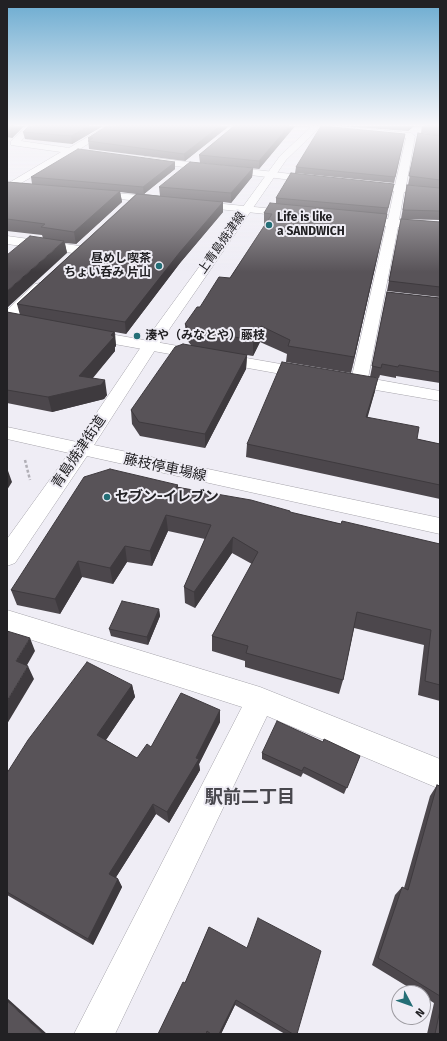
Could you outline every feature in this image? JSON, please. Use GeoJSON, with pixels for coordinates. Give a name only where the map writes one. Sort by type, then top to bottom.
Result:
{"type":"FeatureCollection","features":[{"type":"Feature","properties":{"kind":"street"},"geometry":{"type":"LineString","coordinates":[[8,188],[31,175]]}},
{"type":"Feature","properties":{"kind":"street"},"geometry":{"type":"LineString","coordinates":[[266,175],[324,181]]}},
{"type":"Feature","properties":{"kind":"street","name":"上青島焼津線"},"geometry":{"type":"LineString","coordinates":[[149,347],[270,175]]}},
{"type":"Feature","properties":{"kind":"street"},"geometry":{"type":"LineString","coordinates":[[359,382],[405,175]]}},
{"type":"Feature","properties":{"kind":"street"},"geometry":{"type":"LineString","coordinates":[[355,184],[440,193]]}},
{"type":"Feature","properties":{"kind":"street"},"geometry":{"type":"LineString","coordinates":[[8,188],[25,189]]}},
{"type":"Feature","properties":{"kind":"street"},"geometry":{"type":"LineString","coordinates":[[124,208],[159,190]]}},
{"type":"Feature","properties":{"kind":"street"},"geometry":{"type":"LineString","coordinates":[[80,193],[170,201]]}},
{"type":"Feature","properties":{"kind":"street"},"geometry":{"type":"LineString","coordinates":[[185,203],[308,215]]}},
{"type":"Feature","properties":{"kind":"street"},"geometry":{"type":"LineString","coordinates":[[346,219],[440,226]]}},
{"type":"Feature","properties":{"kind":"street"},"geometry":{"type":"LineString","coordinates":[[68,260],[91,239]]}},
{"type":"Feature","properties":{"kind":"street"},"geometry":{"type":"LineString","coordinates":[[7,240],[80,250]]}},
{"type":"Feature","properties":{"kind":"street"},"geometry":{"type":"LineString","coordinates":[[12,321],[52,276]]}},
{"type":"Feature","properties":{"kind":"street"},"geometry":{"type":"LineString","coordinates":[[377,295],[392,297]]}},
{"type":"Feature","properties":{"kind":"street"},"geometry":{"type":"LineString","coordinates":[[74,333],[440,396]]}},
{"type":"Feature","properties":{"kind":"street","name":"青島焼津街道"},"geometry":{"type":"LineString","coordinates":[[7,557],[81,450],[149,347]]}},
{"type":"Feature","properties":{"kind":"street","name":"藤枝停車場線"},"geometry":{"type":"LineString","coordinates":[[7,433],[440,526]]}},
{"type":"Feature","properties":{"kind":"street"},"geometry":{"type":"LineString","coordinates":[[7,621],[260,700],[440,774]]}},
{"type":"Feature","properties":{"kind":"street"},"geometry":{"type":"LineString","coordinates":[[94,1034],[260,700]]}},
{"type":"Feature","properties":{"kind":"path"},"geometry":{"type":"LineString","coordinates":[[20,459],[26,460],[30,482]]}},
{"type":"Feature","properties":{"kind":"building"},"geometry":{"type":"Polygon","coordinates":[[[35,175],[159,175],[143,187],[31,177],[35,175]]]}},
{"type":"Feature","properties":{"kind":"building"},"geometry":{"type":"Polygon","coordinates":[[[174,175],[247,175],[231,193],[159,187],[174,175]]]}},
{"type":"Feature","properties":{"kind":"building"},"geometry":{"type":"Polygon","coordinates":[[[290,175],[306,175],[394,184],[388,208],[276,198],[290,175]]]}},
{"type":"Feature","properties":{"kind":"building"},"geometry":{"type":"Polygon","coordinates":[[[371,175],[396,175],[395,177],[371,175]]]}},
{"type":"Feature","properties":{"kind":"building"},"geometry":{"type":"Polygon","coordinates":[[[409,175],[440,175],[440,180],[409,176],[409,175]]]}},
{"type":"Feature","properties":{"kind":"building"},"geometry":{"type":"Polygon","coordinates":[[[7,182],[120,191],[74,232],[41,227],[45,224],[7,219],[7,182]]]}},
{"type":"Feature","properties":{"kind":"building"},"geometry":{"type":"Polygon","coordinates":[[[407,185],[440,188],[440,211],[403,210],[407,185]]]}},
{"type":"Feature","properties":{"kind":"building"},"geometry":{"type":"Polygon","coordinates":[[[137,194],[223,202],[180,252],[125,322],[17,304],[137,194]]]}},
{"type":"Feature","properties":{"kind":"building"},"geometry":{"type":"Polygon","coordinates":[[[270,203],[387,214],[354,357],[288,346],[290,340],[261,326],[253,340],[190,330],[185,324],[197,307],[200,307],[219,277],[230,278],[272,214],[264,213],[270,203]]]}},
{"type":"Feature","properties":{"kind":"building"},"geometry":{"type":"Polygon","coordinates":[[[401,219],[440,222],[440,287],[389,281],[401,219]]]}},
{"type":"Feature","properties":{"kind":"building"},"geometry":{"type":"Polygon","coordinates":[[[30,236],[64,241],[7,291],[7,255],[30,236]]]}},
{"type":"Feature","properties":{"kind":"building"},"geometry":{"type":"Polygon","coordinates":[[[387,292],[440,298],[440,372],[399,365],[398,367],[382,364],[381,368],[372,366],[387,292]]]}},
{"type":"Feature","properties":{"kind":"building"},"geometry":{"type":"Polygon","coordinates":[[[7,312],[114,332],[111,335],[114,337],[79,376],[105,380],[101,385],[48,397],[7,390],[7,312]]]}},
{"type":"Feature","properties":{"kind":"building"},"geometry":{"type":"Polygon","coordinates":[[[183,344],[247,355],[205,434],[139,422],[131,410],[175,347],[183,344]]]}},
{"type":"Feature","properties":{"kind":"building"},"geometry":{"type":"Polygon","coordinates":[[[282,362],[378,378],[366,417],[419,427],[417,439],[440,444],[440,485],[247,444],[282,362]]]}},
{"type":"Feature","properties":{"kind":"building"},"geometry":{"type":"Polygon","coordinates":[[[110,469],[178,485],[176,487],[251,500],[290,512],[341,524],[342,521],[440,544],[440,685],[425,681],[431,630],[357,612],[343,680],[246,653],[248,646],[212,636],[258,552],[233,537],[194,592],[184,587],[211,525],[166,515],[150,551],[125,546],[110,568],[78,561],[55,599],[11,590],[84,477],[110,469]]]}},
{"type":"Feature","properties":{"kind":"building"},"geometry":{"type":"Polygon","coordinates":[[[122,601],[159,609],[147,637],[109,629],[122,601]]]}},
{"type":"Feature","properties":{"kind":"building"},"geometry":{"type":"Polygon","coordinates":[[[7,631],[30,638],[16,661],[28,666],[7,701],[7,631]]]}},
{"type":"Feature","properties":{"kind":"building"},"geometry":{"type":"Polygon","coordinates":[[[87,662],[132,685],[97,735],[137,758],[147,744],[151,747],[181,693],[220,710],[196,758],[199,759],[167,812],[153,804],[109,874],[118,879],[88,939],[7,892],[7,773],[28,740],[87,662]]]}},
{"type":"Feature","properties":{"kind":"building"},"geometry":{"type":"Polygon","coordinates":[[[277,721],[323,742],[324,739],[360,756],[347,788],[304,767],[302,771],[262,753],[277,721]]]}},
{"type":"Feature","properties":{"kind":"building"},"geometry":{"type":"Polygon","coordinates":[[[437,785],[440,786],[440,996],[431,990],[431,985],[422,985],[378,958],[402,887],[408,890],[437,785]]]}},
{"type":"Feature","properties":{"kind":"building"},"geometry":{"type":"Polygon","coordinates":[[[258,918],[321,951],[297,1034],[293,1034],[236,1000],[219,1034],[211,1034],[207,1031],[206,1034],[158,1034],[183,982],[185,983],[209,927],[247,948],[258,918]]]}},
{"type":"Feature","properties":{"kind":"building"},"geometry":{"type":"Polygon","coordinates":[[[7,1001],[43,1034],[7,1034],[7,1001]]]}},
{"type":"Feature","properties":{"kind":"building"},"geometry":{"type":"Polygon","coordinates":[[[440,1010],[440,1034],[435,1034],[440,1010]]]}},
{"type":"Feature","properties":{"kind":"place","name":"Life is like a SANDWICH"},"geometry":{"type":"Point","coordinates":[269,225]}},
{"type":"Feature","properties":{"kind":"place","name":"昼めし喫茶 ちょい呑み 片山"},"geometry":{"type":"Point","coordinates":[159,266]}},
{"type":"Feature","properties":{"kind":"place","name":"湊や（みなとや）藤枝"},"geometry":{"type":"Point","coordinates":[137,336]}},
{"type":"Feature","properties":{"kind":"place","name":"セブン-イレブン"},"geometry":{"type":"Point","coordinates":[107,497]}},
{"type":"Feature","properties":{"kind":"district","name":"駅前二丁目"},"geometry":{"type":"Point","coordinates":[250,798]}}]}
